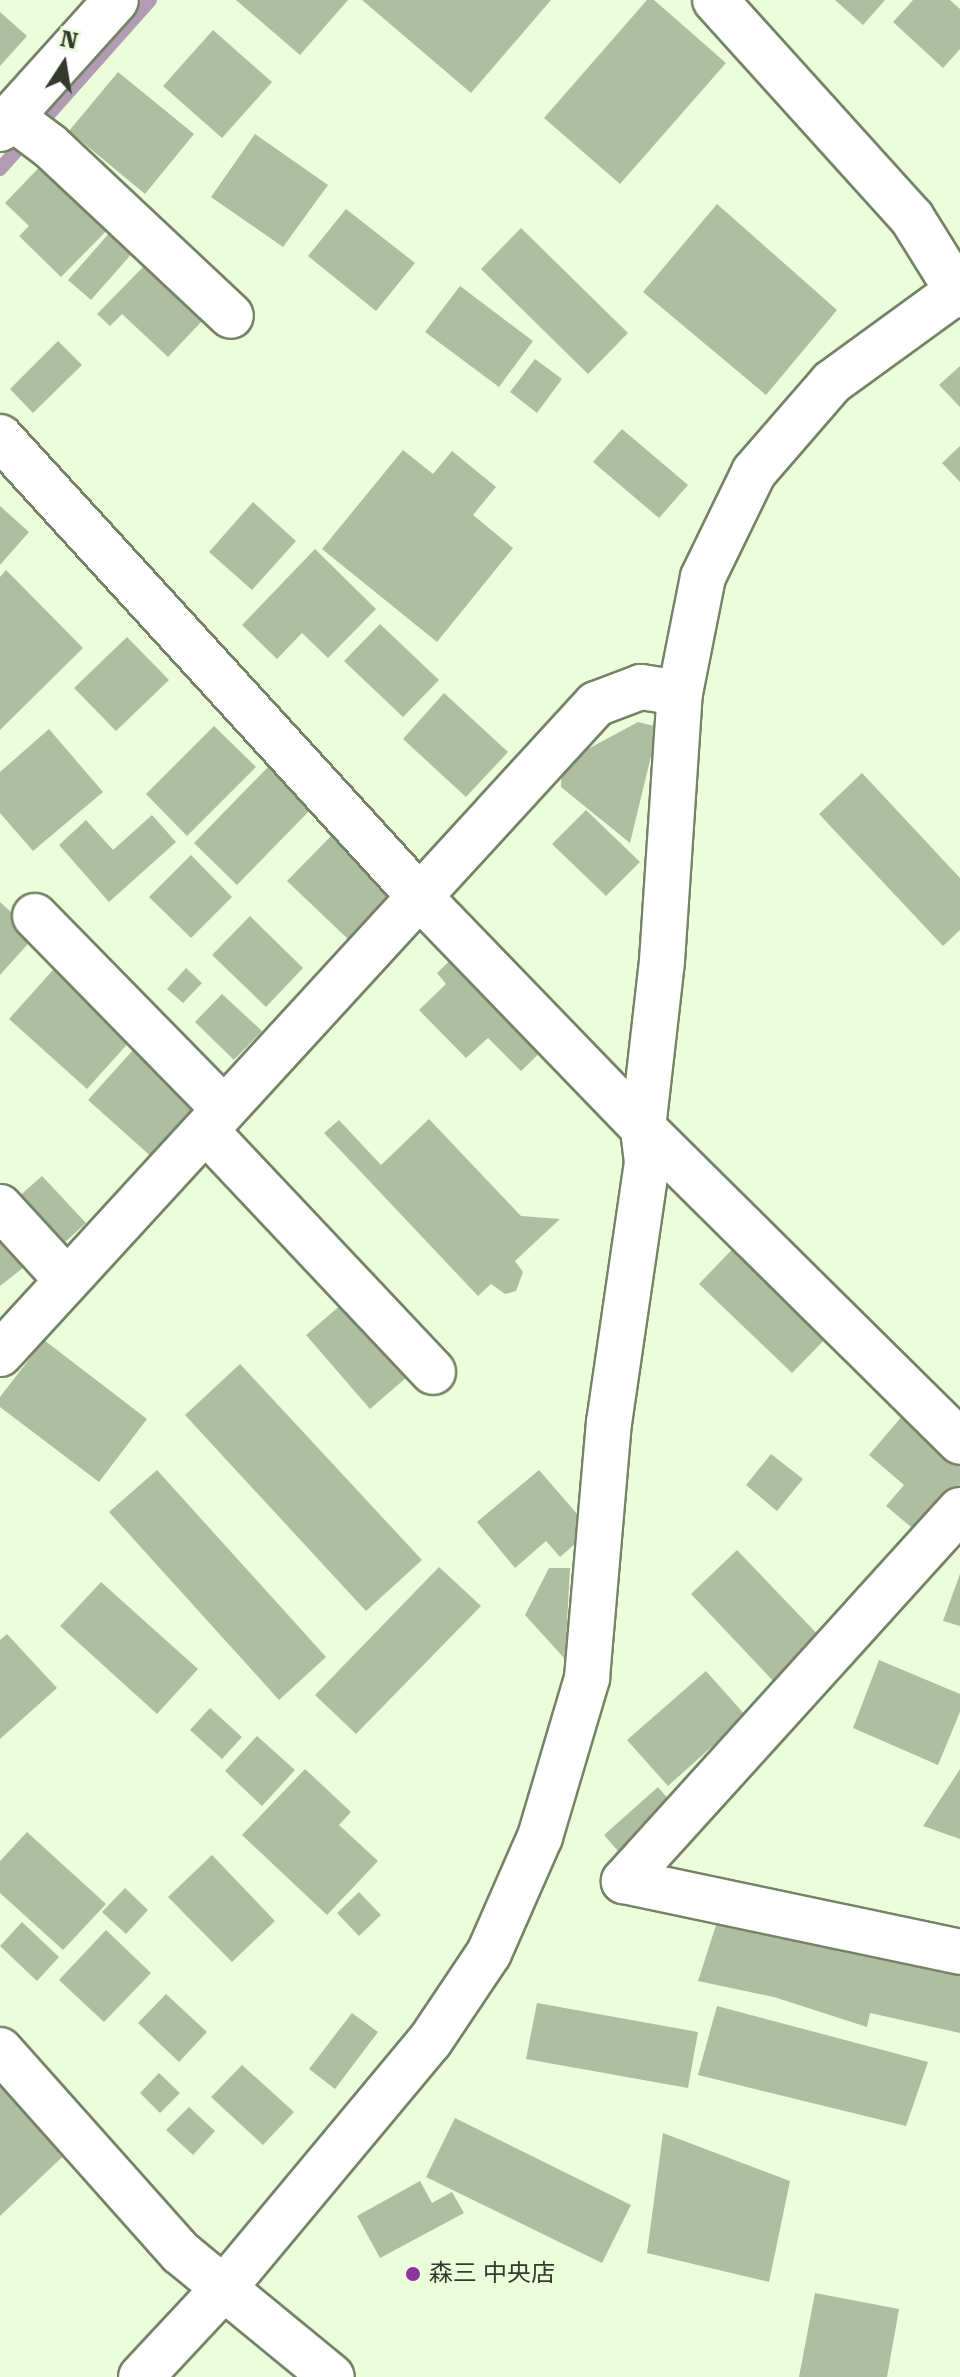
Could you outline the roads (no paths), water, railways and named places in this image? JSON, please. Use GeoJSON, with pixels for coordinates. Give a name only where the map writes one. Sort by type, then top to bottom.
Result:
{"type":"FeatureCollection","features":[{"type":"Feature","properties":{"kind":"street"},"geometry":{"type":"LineString","coordinates":[[116,0],[22,130],[231,316]]}},
{"type":"Feature","properties":{"kind":"street"},"geometry":{"type":"LineString","coordinates":[[141,2377],[224,2288],[430,2041],[489,1953],[540,1837],[587,1678],[609,1423],[647,1162],[643,1128],[662,961],[680,693],[703,577],[754,472],[832,382],[959,291],[912,218],[715,0]]}},
{"type":"Feature","properties":{"kind":"street"},"geometry":{"type":"LineString","coordinates":[[0,437],[419,896],[643,1128],[960,1442]]}},
{"type":"Feature","properties":{"kind":"street"},"geometry":{"type":"LineString","coordinates":[[0,1354],[596,704],[641,687],[680,693]]}},
{"type":"Feature","properties":{"kind":"street"},"geometry":{"type":"LineString","coordinates":[[35,916],[433,1372]]}},
{"type":"Feature","properties":{"kind":"street"},"geometry":{"type":"LineString","coordinates":[[0,1207],[66,1279]]}},
{"type":"Feature","properties":{"kind":"street"},"geometry":{"type":"LineString","coordinates":[[960,1510],[624,1881],[960,1952]]}},
{"type":"Feature","properties":{"kind":"street"},"geometry":{"type":"LineString","coordinates":[[0,2050],[181,2253],[332,2377]]}},
{"type":"Feature","properties":{"kind":"waterway"},"geometry":{"type":"LineString","coordinates":[[0,169],[150,0]]}},
{"type":"Feature","properties":{"kind":"place","name":"森三 中央店"},"geometry":{"type":"Point","coordinates":[413,2274]}}]}
